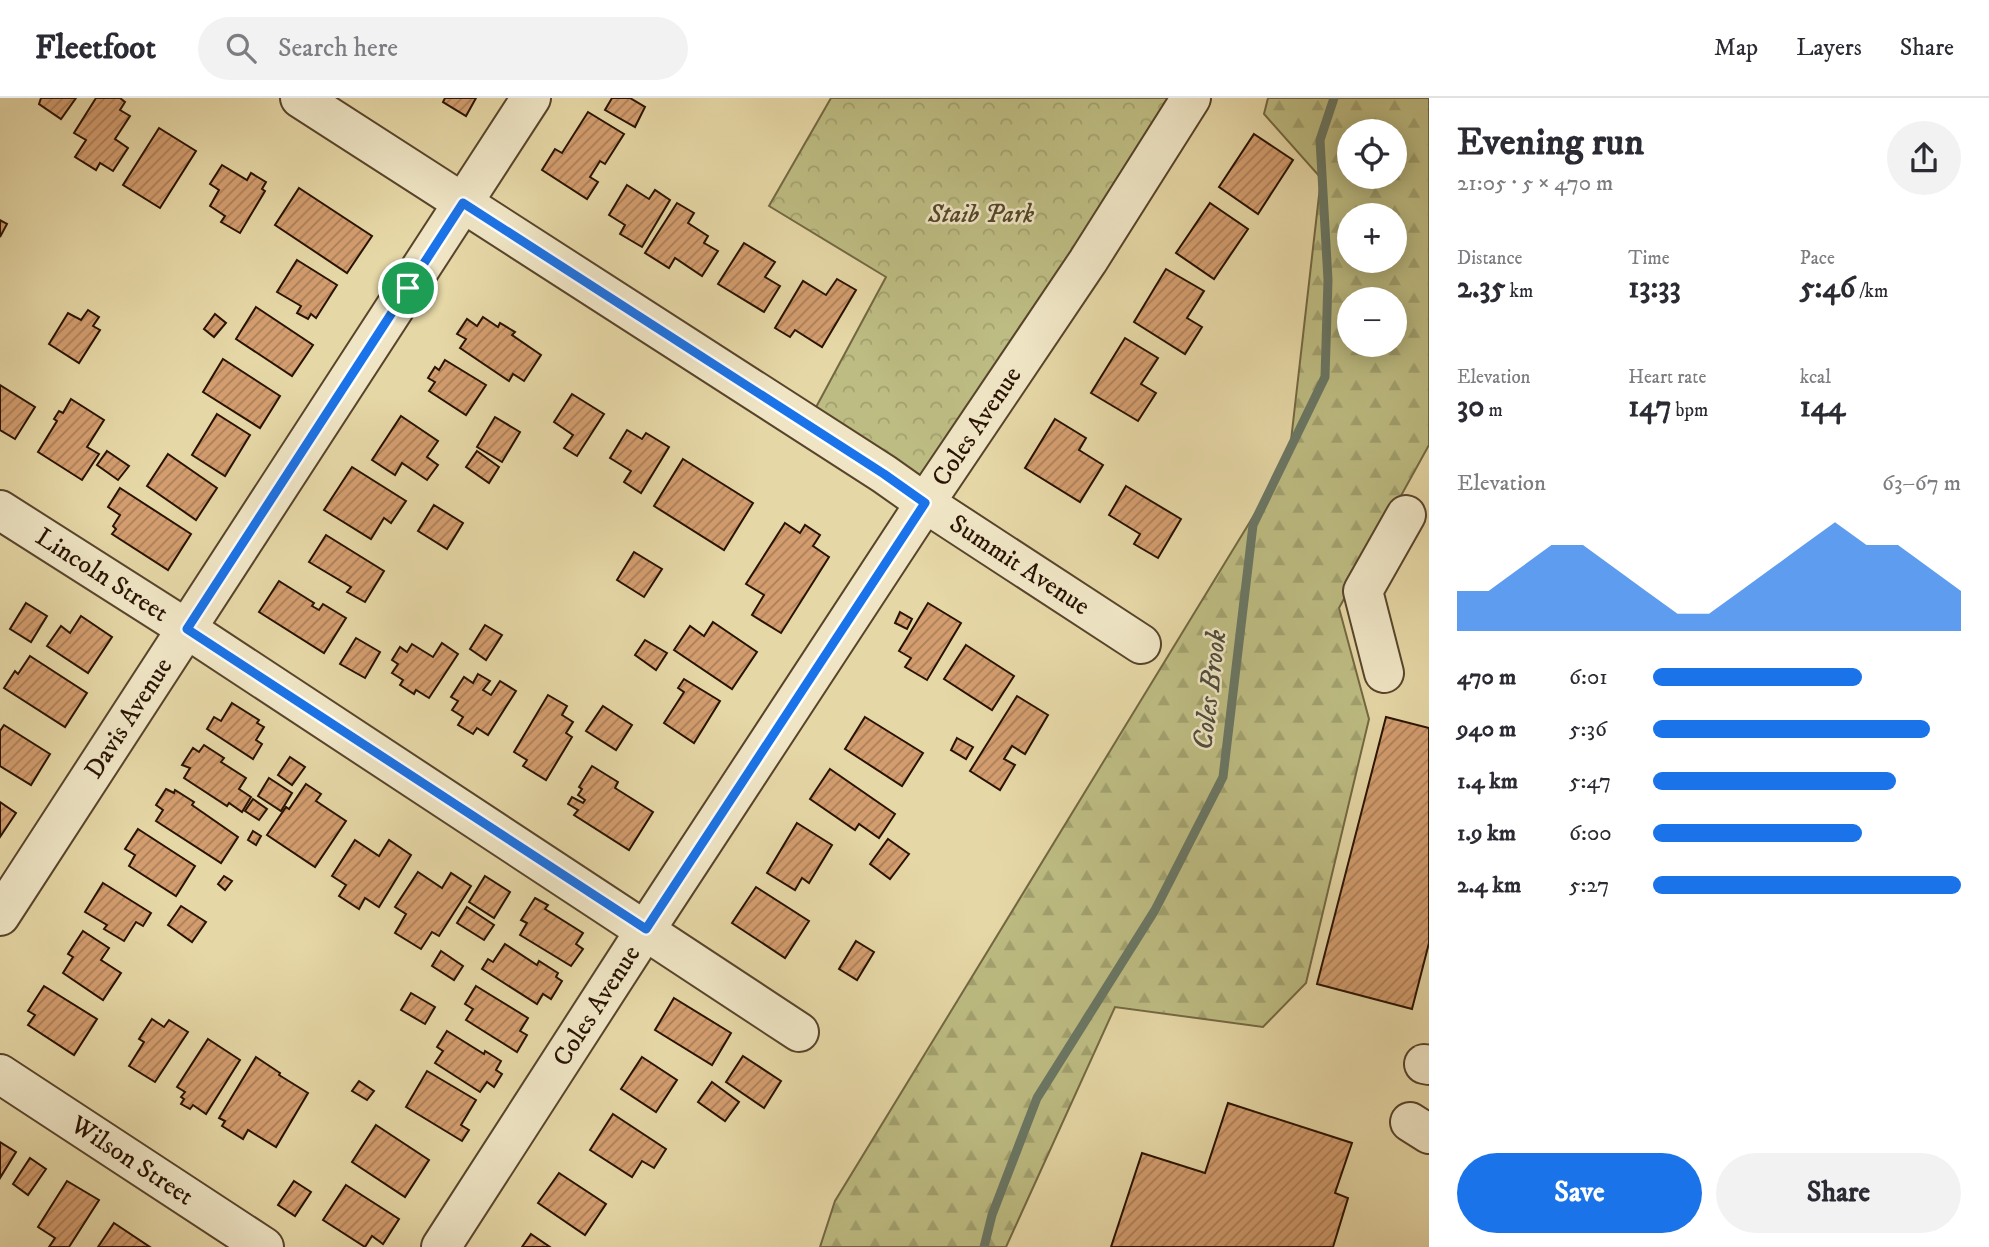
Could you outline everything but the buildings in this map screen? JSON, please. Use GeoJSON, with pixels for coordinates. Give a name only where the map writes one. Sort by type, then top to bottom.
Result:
{"type":"FeatureCollection","features":[{"type":"Feature","properties":{"kind":"street","name":"Summit Avenue"},"geometry":{"type":"LineString","coordinates":[[300,98],[884,474],[1141,644]]}},
{"type":"Feature","properties":{"kind":"street","name":"Davis Avenue"},"geometry":{"type":"LineString","coordinates":[[0,916],[531,98]]}},
{"type":"Feature","properties":{"kind":"street","name":"Coles Avenue"},"geometry":{"type":"LineString","coordinates":[[441,1247],[925,503],[1088,261],[1191,98]]}},
{"type":"Feature","properties":{"kind":"street","name":"Lincoln Street"},"geometry":{"type":"LineString","coordinates":[[0,510],[187,629],[799,1032]]}},
{"type":"Feature","properties":{"kind":"street"},"geometry":{"type":"LineString","coordinates":[[1384,673],[1363,591],[1405,515]]}},
{"type":"Feature","properties":{"kind":"street","name":"Wilson Street"},"geometry":{"type":"LineString","coordinates":[[0,1074],[264,1247]]}},
{"type":"Feature","properties":{"kind":"green space","name":"Staib Park"},"geometry":{"type":"Polygon","coordinates":[[[831,98],[1189,98],[925,503],[807,424],[886,277],[769,206],[831,98]]]}},
{"type":"Feature","properties":{"kind":"green space"},"geometry":{"type":"Polygon","coordinates":[[[1268,98],[1429,98],[1429,445],[1339,608],[1369,719],[1306,983],[1263,1027],[1115,1007],[1006,1247],[820,1247],[835,1201],[1289,458],[1321,178],[1264,114],[1268,98]]]}},
{"type":"Feature","properties":{"kind":"waterway","name":"Coles Brook"},"geometry":{"type":"LineString","coordinates":[[984,1247],[992,1215],[1037,1098],[1155,910],[1223,777],[1253,525],[1325,377],[1328,280],[1320,140],[1334,98]]}},
{"type":"Feature","properties":{"kind":"route"},"geometry":{"type":"LineString","coordinates":[[463,203],[925,503],[646,929],[187,629],[408,288],[463,203]]}}]}
